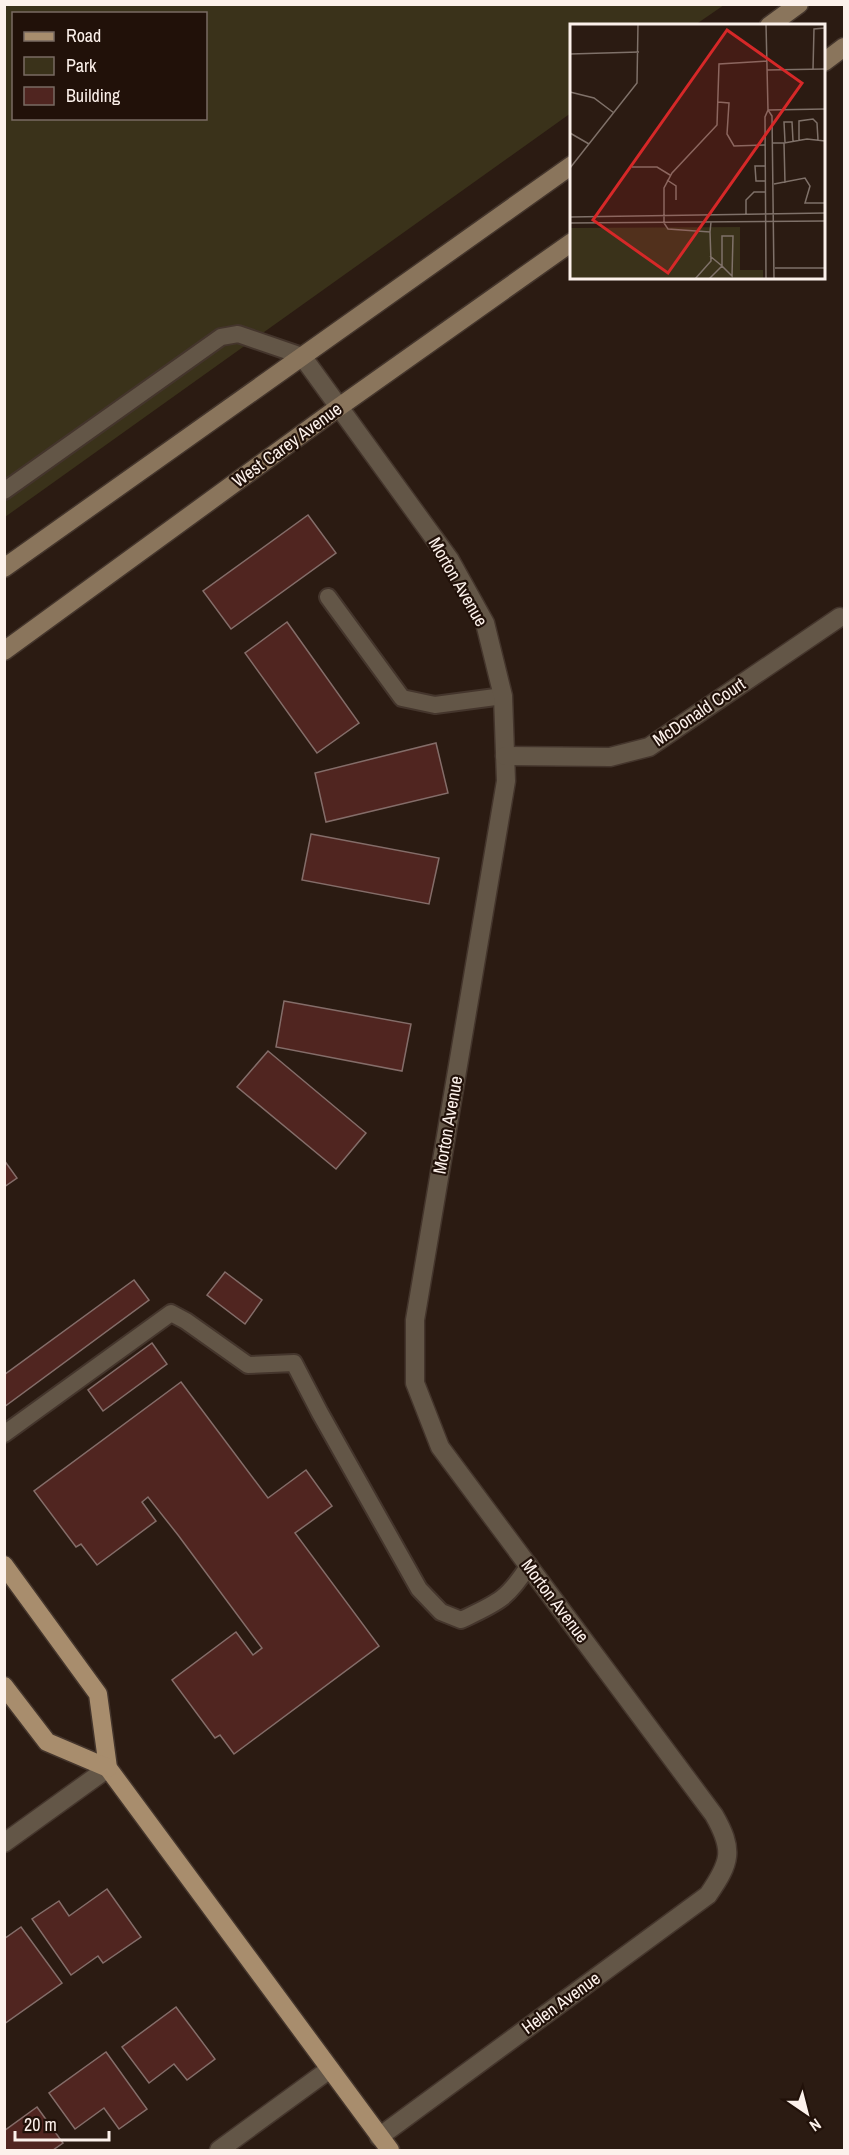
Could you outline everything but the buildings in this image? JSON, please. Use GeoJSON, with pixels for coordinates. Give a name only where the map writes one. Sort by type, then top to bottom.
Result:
{"type":"FeatureCollection","features":[{"type":"Feature","properties":{"kind":"main road"},"geometry":{"type":"LineString","coordinates":[[772,24],[799,4]]}},
{"type":"Feature","properties":{"kind":"main road"},"geometry":{"type":"LineString","coordinates":[[825,61],[844,47]]}},
{"type":"Feature","properties":{"kind":"main road"},"geometry":{"type":"LineString","coordinates":[[4,568],[570,166]]}},
{"type":"Feature","properties":{"kind":"main road","name":"West Carey Avenue"},"geometry":{"type":"LineString","coordinates":[[4,651],[339,407],[570,243]]}},
{"type":"Feature","properties":{"kind":"main road"},"geometry":{"type":"LineString","coordinates":[[4,1565],[98,1694],[108,1768],[384,2144]]}},
{"type":"Feature","properties":{"kind":"main road"},"geometry":{"type":"LineString","coordinates":[[4,1686],[46,1742],[108,1768]]}},
{"type":"Feature","properties":{"kind":"street","name":"Morton Avenue"},"geometry":{"type":"LineString","coordinates":[[302,356],[450,560],[485,623],[503,696],[506,782],[415,1320],[415,1383],[440,1447],[714,1815],[725,1834],[728,1857]]}},
{"type":"Feature","properties":{"kind":"street","name":"McDonald Court"},"geometry":{"type":"LineString","coordinates":[[505,756],[610,757],[649,747],[840,617]]}},
{"type":"Feature","properties":{"kind":"street"},"geometry":{"type":"LineString","coordinates":[[4,1843],[108,1768]]}},
{"type":"Feature","properties":{"kind":"street","name":"Helen Avenue"},"geometry":{"type":"LineString","coordinates":[[384,2144],[708,1895],[718,1880],[728,1857]]}},
{"type":"Feature","properties":{"kind":"street"},"geometry":{"type":"LineString","coordinates":[[219,2151],[330,2069]]}},
{"type":"Feature","properties":{"kind":"lane"},"geometry":{"type":"LineString","coordinates":[[4,491],[221,338],[238,334],[302,356]]}},
{"type":"Feature","properties":{"kind":"lane"},"geometry":{"type":"LineString","coordinates":[[328,597],[402,698],[435,705],[503,696]]}},
{"type":"Feature","properties":{"kind":"lane"},"geometry":{"type":"LineString","coordinates":[[4,1434],[171,1313],[248,1365],[294,1363],[418,1589],[441,1612],[461,1620],[498,1603],[516,1586],[529,1565]]}},
{"type":"Feature","properties":{"kind":"green space"},"geometry":{"type":"Polygon","coordinates":[[[5,5],[724,5],[696,24],[570,24],[570,114],[5,517],[5,5]]]}}]}
